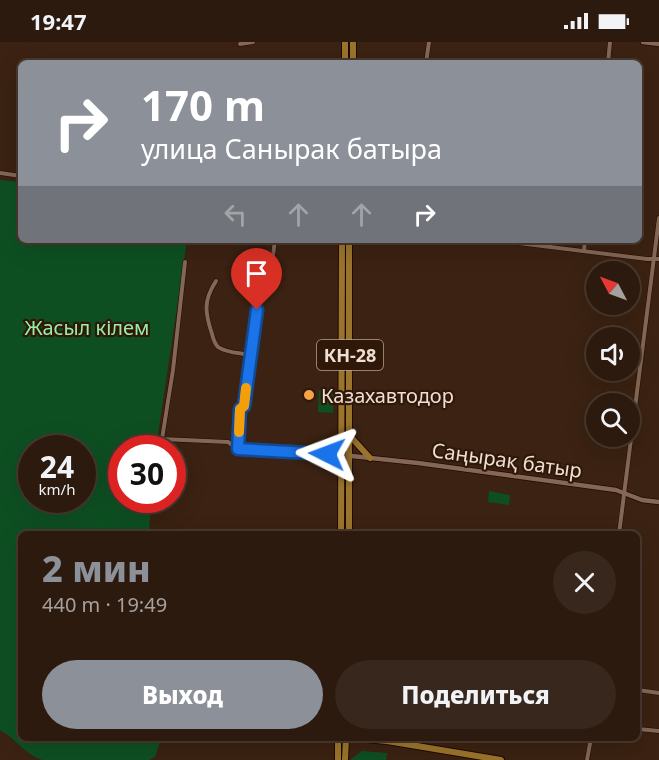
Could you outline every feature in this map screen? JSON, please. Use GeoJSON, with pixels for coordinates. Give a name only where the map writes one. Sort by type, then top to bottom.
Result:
{"type":"FeatureCollection","features":[{"type":"Feature","properties":{"kind":"main road"},"geometry":{"type":"LineString","coordinates":[[345,42],[345,60]]}},
{"type":"Feature","properties":{"kind":"main road"},"geometry":{"type":"LineString","coordinates":[[353,42],[353,60]]}},
{"type":"Feature","properties":{"kind":"main road","name":"КН-28"},"geometry":{"type":"LineString","coordinates":[[342,243],[349,531]]}},
{"type":"Feature","properties":{"kind":"main road","name":"КН-28"},"geometry":{"type":"LineString","coordinates":[[341,531],[346,455],[350,436],[349,243]]}},
{"type":"Feature","properties":{"kind":"main road"},"geometry":{"type":"LineString","coordinates":[[350,436],[370,458]]}},
{"type":"Feature","properties":{"kind":"main road"},"geometry":{"type":"LineString","coordinates":[[338,741],[338,760]]}},
{"type":"Feature","properties":{"kind":"main road"},"geometry":{"type":"LineString","coordinates":[[345,741],[345,760]]}},
{"type":"Feature","properties":{"kind":"main road"},"geometry":{"type":"LineString","coordinates":[[375,741],[501,760]]}},
{"type":"Feature","properties":{"kind":"street"},"geometry":{"type":"LineString","coordinates":[[240,44],[254,42]]}},
{"type":"Feature","properties":{"kind":"street"},"geometry":{"type":"LineString","coordinates":[[426,60],[429,42]]}},
{"type":"Feature","properties":{"kind":"street"},"geometry":{"type":"LineString","coordinates":[[608,60],[610,42]]}},
{"type":"Feature","properties":{"kind":"street"},"geometry":{"type":"LineString","coordinates":[[643,42],[659,44]]}},
{"type":"Feature","properties":{"kind":"street"},"geometry":{"type":"LineString","coordinates":[[0,173],[18,176]]}},
{"type":"Feature","properties":{"kind":"street"},"geometry":{"type":"LineString","coordinates":[[619,531],[657,259],[659,218]]}},
{"type":"Feature","properties":{"kind":"street"},"geometry":{"type":"LineString","coordinates":[[238,449],[240,409],[244,406],[258,295],[271,271],[275,243]]}},
{"type":"Feature","properties":{"kind":"street"},"geometry":{"type":"LineString","coordinates":[[519,243],[657,259]]}},
{"type":"Feature","properties":{"kind":"street"},"geometry":{"type":"LineString","coordinates":[[584,251],[585,243]]}},
{"type":"Feature","properties":{"kind":"street"},"geometry":{"type":"LineString","coordinates":[[185,262],[173,370],[162,439],[228,442],[238,449],[346,455]]}},
{"type":"Feature","properties":{"kind":"street"},"geometry":{"type":"LineString","coordinates":[[256,268],[271,271]]}},
{"type":"Feature","properties":{"kind":"street"},"geometry":{"type":"LineString","coordinates":[[216,281],[207,299],[206,312],[214,341],[219,348],[250,354]]}},
{"type":"Feature","properties":{"kind":"street","name":"Саңырақ батыр"},"geometry":{"type":"LineString","coordinates":[[346,455],[616,490],[642,500],[659,502]]}},
{"type":"Feature","properties":{"kind":"street"},"geometry":{"type":"LineString","coordinates":[[640,690],[659,693]]}},
{"type":"Feature","properties":{"kind":"street"},"geometry":{"type":"LineString","coordinates":[[640,729],[659,731]]}},
{"type":"Feature","properties":{"kind":"street"},"geometry":{"type":"LineString","coordinates":[[587,760],[590,741]]}},
{"type":"Feature","properties":{"kind":"green space","name":"Жасыл кілем"},"geometry":{"type":"Polygon","coordinates":[[[0,180],[18,182],[18,243],[187,243],[158,435],[108,435],[108,513],[150,513],[149,531],[18,531],[18,741],[160,741],[155,757],[149,760],[42,760],[0,730],[0,180]]]}},
{"type":"Feature","properties":{"kind":"green space"},"geometry":{"type":"Polygon","coordinates":[[[334,389],[333,413],[318,412],[319,390],[334,389]]]}},
{"type":"Feature","properties":{"kind":"green space"},"geometry":{"type":"Polygon","coordinates":[[[489,491],[510,495],[509,505],[488,502],[489,491]]]}},
{"type":"Feature","properties":{"kind":"green space"},"geometry":{"type":"Polygon","coordinates":[[[362,751],[387,753],[386,760],[350,760],[362,751]]]}},
{"type":"Feature","properties":{"kind":"slow traffic"},"geometry":{"type":"LineString","coordinates":[[239,432],[240,409],[244,406],[246,388]]}},
{"type":"Feature","properties":{"kind":"place","name":"Казахавтодор"},"geometry":{"type":"Point","coordinates":[309,395]}},
{"type":"Feature","properties":{"kind":"route"},"geometry":{"type":"LineString","coordinates":[[257,310],[244,406],[240,409],[238,449],[327,454]]}}]}
